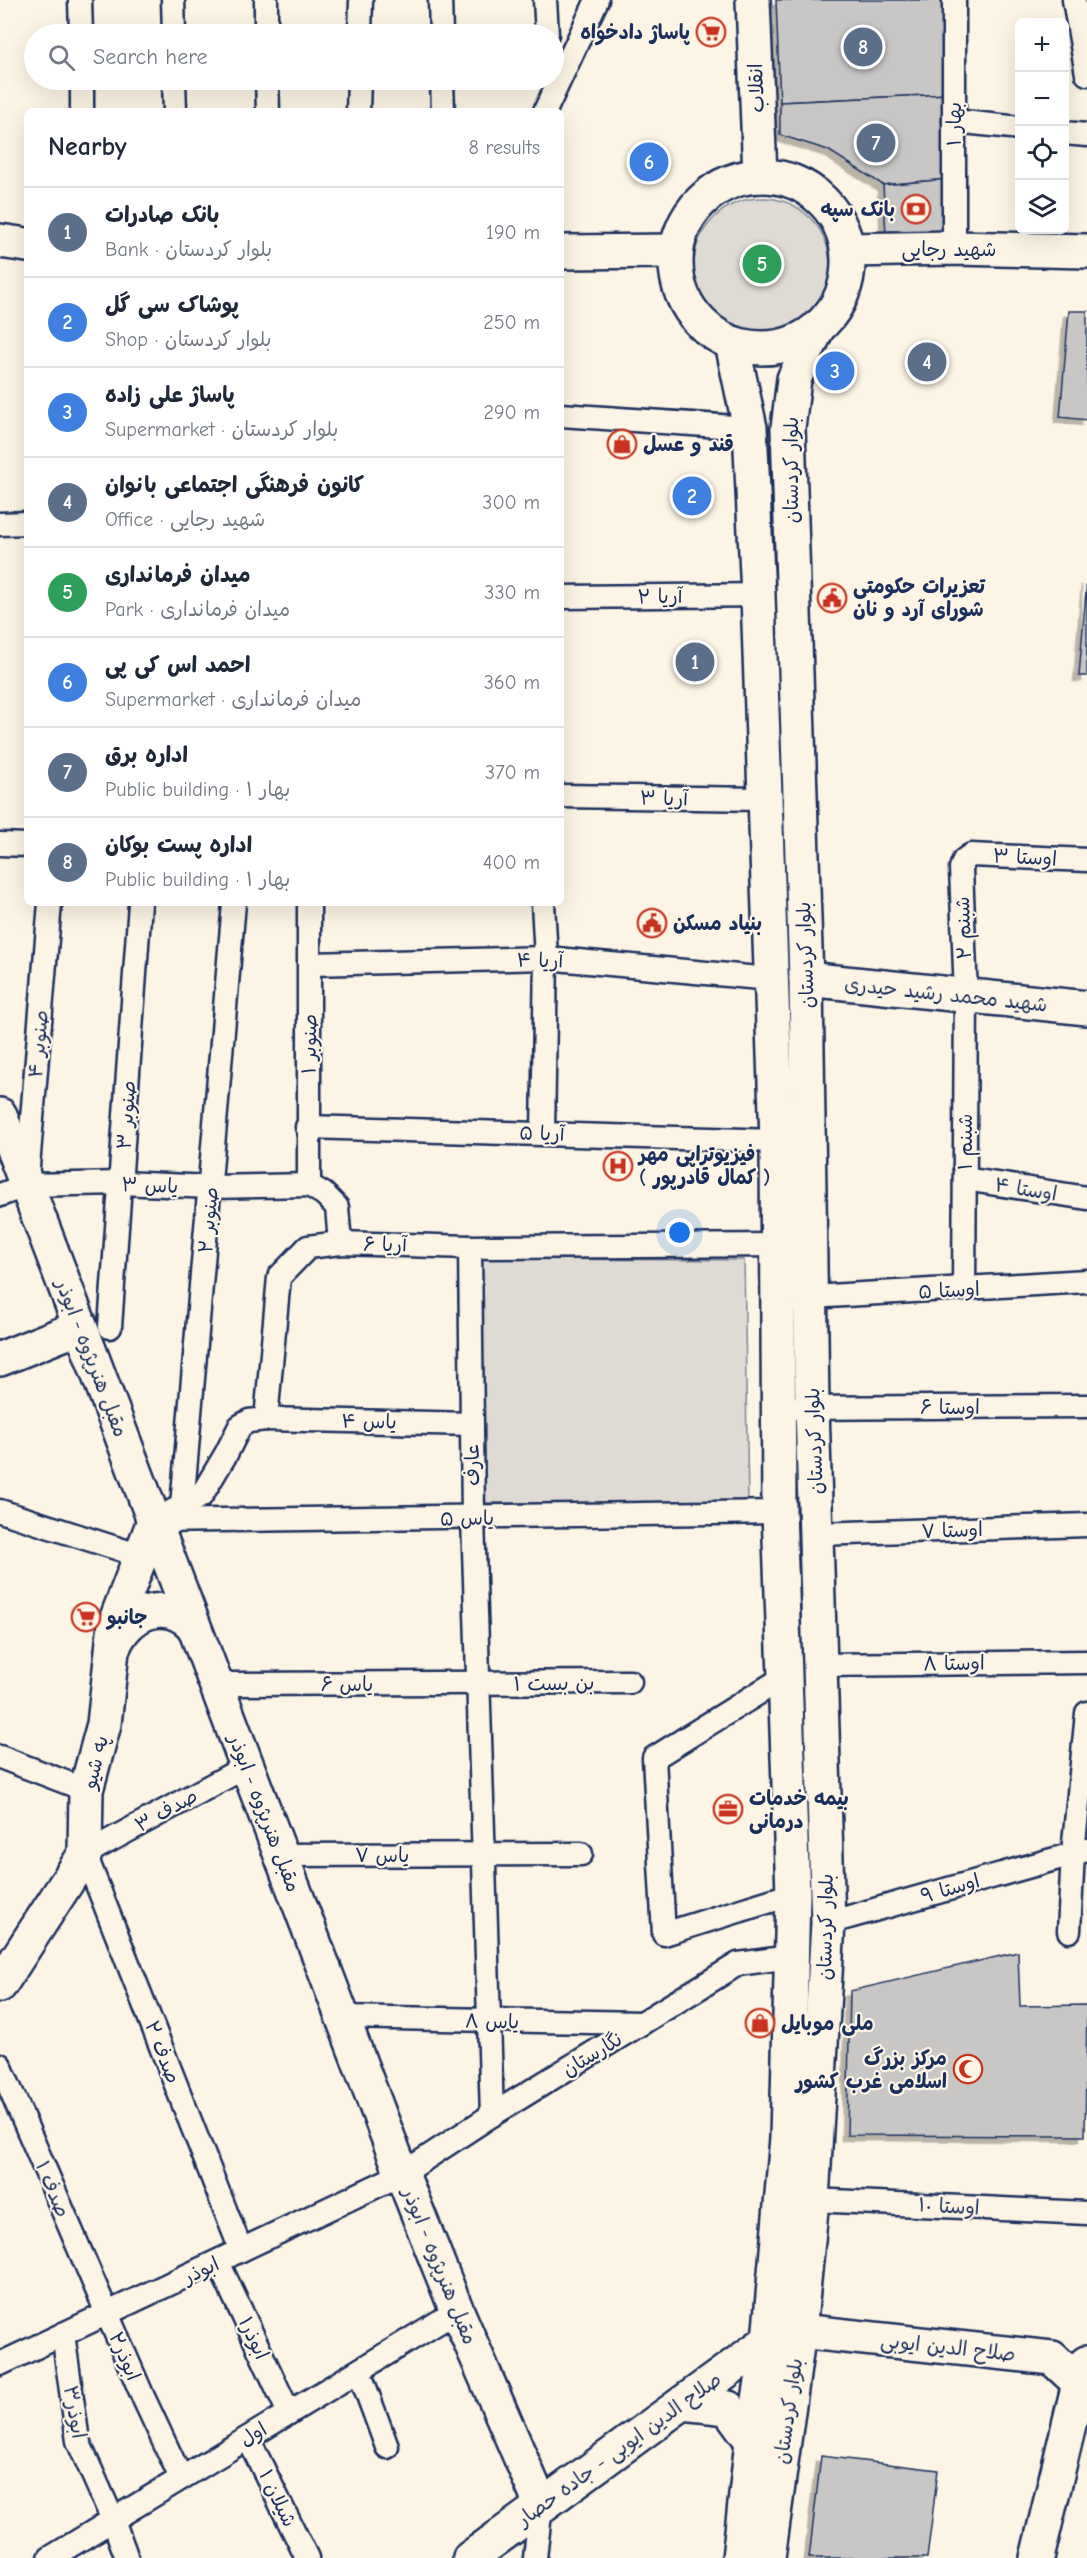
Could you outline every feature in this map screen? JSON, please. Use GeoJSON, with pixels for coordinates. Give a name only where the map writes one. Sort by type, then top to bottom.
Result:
{"type":"FeatureCollection","features":[{"type":"Feature","properties":{"kind":"main road","name":"انقلاب"},"geometry":{"type":"LineString","coordinates":[[753,0],[760,176]]}},
{"type":"Feature","properties":{"kind":"main road"},"geometry":{"type":"LineString","coordinates":[[760,176],[780,178],[800,185],[818,196],[837,220],[848,260],[843,291],[833,311],[818,327],[799,340],[777,346],[755,348],[732,343],[707,328],[688,307],[678,280],[676,251],[683,228],[696,207],[708,196],[736,180],[760,176]]}},
{"type":"Feature","properties":{"kind":"main road"},"geometry":{"type":"LineString","coordinates":[[0,241],[24,245]]}},
{"type":"Feature","properties":{"kind":"main road","name":"شهید رجایی"},"geometry":{"type":"LineString","coordinates":[[848,260],[954,248],[1087,251]]}},
{"type":"Feature","properties":{"kind":"main road"},"geometry":{"type":"LineString","coordinates":[[564,252],[676,251]]}},
{"type":"Feature","properties":{"kind":"main road"},"geometry":{"type":"LineString","coordinates":[[0,258],[24,257]]}},
{"type":"Feature","properties":{"kind":"main road","name":"شهید رجایی"},"geometry":{"type":"LineString","coordinates":[[848,260],[1087,273]]}},
{"type":"Feature","properties":{"kind":"main road","name":"بلوار کردستان"},"geometry":{"type":"LineString","coordinates":[[738,2558],[752,2441],[784,2336],[812,2200],[828,1923],[812,1408],[806,979],[788,428],[794,379],[818,327]]}},
{"type":"Feature","properties":{"kind":"main road","name":"بلوار کردستان"},"geometry":{"type":"LineString","coordinates":[[732,343],[750,428],[758,595],[777,1141],[779,1512],[793,1894],[784,2336],[768,2558]]}},
{"type":"Feature","properties":{"kind":"main road"},"geometry":{"type":"LineString","coordinates":[[750,428],[788,428]]}},
{"type":"Feature","properties":{"kind":"main road","name":"شهید محمد رشید حیدری"},"geometry":{"type":"LineString","coordinates":[[806,979],[1087,1008]]}},
{"type":"Feature","properties":{"kind":"main road","name":"مقبل هنرپژوه - ابوذر"},"geometry":{"type":"LineString","coordinates":[[0,1115],[13,1190],[95,1327],[154,1521],[193,1625],[402,2174],[457,2311],[541,2505]]}},
{"type":"Feature","properties":{"kind":"main road"},"geometry":{"type":"LineString","coordinates":[[0,1359],[95,1327]]}},
{"type":"Feature","properties":{"kind":"main road","name":"په شیو"},"geometry":{"type":"LineString","coordinates":[[86,1854],[86,1790],[104,1724],[115,1623],[154,1521]]}},
{"type":"Feature","properties":{"kind":"main road"},"geometry":{"type":"LineString","coordinates":[[111,1657],[120,1634],[127,1624],[149,1612],[173,1612],[185,1617],[193,1625]]}},
{"type":"Feature","properties":{"kind":"main road"},"geometry":{"type":"LineString","coordinates":[[0,1985],[86,1854]]}},
{"type":"Feature","properties":{"kind":"main road","name":"صلاح الدین ایوبی"},"geometry":{"type":"LineString","coordinates":[[784,2336],[1052,2358],[1084,2376]]}},
{"type":"Feature","properties":{"kind":"main road","name":"صلاح الدین ایوبی - جاده حصار"},"geometry":{"type":"LineString","coordinates":[[470,2558],[683,2403],[784,2336]]}},
{"type":"Feature","properties":{"kind":"main road"},"geometry":{"type":"LineString","coordinates":[[1037,2558],[1084,2376]]}},
{"type":"Feature","properties":{"kind":"main road"},"geometry":{"type":"LineString","coordinates":[[683,2403],[728,2408],[752,2441]]}},
{"type":"Feature","properties":{"kind":"street"},"geometry":{"type":"LineString","coordinates":[[80,0],[81,24]]}},
{"type":"Feature","properties":{"kind":"street"},"geometry":{"type":"LineString","coordinates":[[173,0],[174,24]]}},
{"type":"Feature","properties":{"kind":"street"},"geometry":{"type":"LineString","coordinates":[[266,0],[266,24]]}},
{"type":"Feature","properties":{"kind":"street"},"geometry":{"type":"LineString","coordinates":[[360,24],[361,0]]}},
{"type":"Feature","properties":{"kind":"street"},"geometry":{"type":"LineString","coordinates":[[440,0],[441,24]]}},
{"type":"Feature","properties":{"kind":"street"},"geometry":{"type":"LineString","coordinates":[[545,0],[546,24]]}},
{"type":"Feature","properties":{"kind":"street"},"geometry":{"type":"LineString","coordinates":[[564,66],[597,0]]}},
{"type":"Feature","properties":{"kind":"street","name":"بهار ۱"},"geometry":{"type":"LineString","coordinates":[[954,0],[954,248]]}},
{"type":"Feature","properties":{"kind":"street"},"geometry":{"type":"LineString","coordinates":[[1074,0],[1087,74]]}},
{"type":"Feature","properties":{"kind":"street"},"geometry":{"type":"LineString","coordinates":[[82,90],[82,108]]}},
{"type":"Feature","properties":{"kind":"street"},"geometry":{"type":"LineString","coordinates":[[174,90],[175,108]]}},
{"type":"Feature","properties":{"kind":"street"},"geometry":{"type":"LineString","coordinates":[[267,90],[268,108]]}},
{"type":"Feature","properties":{"kind":"street"},"geometry":{"type":"LineString","coordinates":[[358,108],[359,90]]}},
{"type":"Feature","properties":{"kind":"street"},"geometry":{"type":"LineString","coordinates":[[442,90],[443,108]]}},
{"type":"Feature","properties":{"kind":"street"},"geometry":{"type":"LineString","coordinates":[[954,121],[1015,127]]}},
{"type":"Feature","properties":{"kind":"street"},"geometry":{"type":"LineString","coordinates":[[1069,133],[1087,135]]}},
{"type":"Feature","properties":{"kind":"street"},"geometry":{"type":"LineString","coordinates":[[564,415],[750,428]]}},
{"type":"Feature","properties":{"kind":"street"},"geometry":{"type":"LineString","coordinates":[[0,524],[24,523]]}},
{"type":"Feature","properties":{"kind":"street","name":"آریا ۲"},"geometry":{"type":"LineString","coordinates":[[564,597],[758,595]]}},
{"type":"Feature","properties":{"kind":"street","name":"آریا ۳"},"geometry":{"type":"LineString","coordinates":[[564,796],[766,799]]}},
{"type":"Feature","properties":{"kind":"street"},"geometry":{"type":"LineString","coordinates":[[0,844],[24,845]]}},
{"type":"Feature","properties":{"kind":"street","name":"اوستا ۳"},"geometry":{"type":"LineString","coordinates":[[964,860],[971,855],[1087,860]]}},
{"type":"Feature","properties":{"kind":"street","name":"شبنم ۲"},"geometry":{"type":"LineString","coordinates":[[964,860],[961,868],[966,996]]}},
{"type":"Feature","properties":{"kind":"street","name":"صنوبر ۴"},"geometry":{"type":"LineString","coordinates":[[13,1190],[50,906]]}},
{"type":"Feature","properties":{"kind":"street","name":"صنوبر ۳"},"geometry":{"type":"LineString","coordinates":[[95,1327],[121,1183],[140,906]]}},
{"type":"Feature","properties":{"kind":"street","name":"صنوبر ۲"},"geometry":{"type":"LineString","coordinates":[[182,1506],[234,906]]}},
{"type":"Feature","properties":{"kind":"street","name":"صنوبر ۱"},"geometry":{"type":"LineString","coordinates":[[309,906],[307,1127],[309,1185]]}},
{"type":"Feature","properties":{"kind":"street"},"geometry":{"type":"LineString","coordinates":[[543,906],[546,958],[543,1133]]}},
{"type":"Feature","properties":{"kind":"street","name":"آریا ۴"},"geometry":{"type":"LineString","coordinates":[[310,964],[546,958],[770,979]]}},
{"type":"Feature","properties":{"kind":"street","name":"شبنم ۱"},"geometry":{"type":"LineString","coordinates":[[964,1289],[966,996]]}},
{"type":"Feature","properties":{"kind":"street","name":"آریا ۵"},"geometry":{"type":"LineString","coordinates":[[307,1127],[777,1141]]}},
{"type":"Feature","properties":{"kind":"street","name":"اوستا ۴"},"geometry":{"type":"LineString","coordinates":[[965,1179],[1087,1198]]}},
{"type":"Feature","properties":{"kind":"street","name":"یاس ۳"},"geometry":{"type":"LineString","coordinates":[[13,1190],[121,1183],[211,1187],[309,1185]]}},
{"type":"Feature","properties":{"kind":"street"},"geometry":{"type":"LineString","coordinates":[[309,1185],[324,1194],[337,1207],[340,1243]]}},
{"type":"Feature","properties":{"kind":"street","name":"آریا ۶"},"geometry":{"type":"LineString","coordinates":[[266,1419],[279,1277],[308,1247],[340,1243],[470,1247],[777,1245]]}},
{"type":"Feature","properties":{"kind":"street","name":"عارف"},"geometry":{"type":"LineString","coordinates":[[470,1247],[473,1518],[483,1855],[491,2021],[492,2115]]}},
{"type":"Feature","properties":{"kind":"street","name":"اوستا ۵"},"geometry":{"type":"LineString","coordinates":[[811,1297],[1087,1281]]}},
{"type":"Feature","properties":{"kind":"street","name":"اوستا ۶"},"geometry":{"type":"LineString","coordinates":[[777,1408],[1087,1406]]}},
{"type":"Feature","properties":{"kind":"street"},"geometry":{"type":"LineString","coordinates":[[154,1521],[201,1496],[212,1480],[240,1426],[249,1421],[266,1419]]}},
{"type":"Feature","properties":{"kind":"street","name":"یاس ۴"},"geometry":{"type":"LineString","coordinates":[[266,1419],[472,1424]]}},
{"type":"Feature","properties":{"kind":"street"},"geometry":{"type":"LineString","coordinates":[[0,1511],[141,1556]]}},
{"type":"Feature","properties":{"kind":"street","name":"یاس ۵"},"geometry":{"type":"LineString","coordinates":[[154,1521],[779,1512]]}},
{"type":"Feature","properties":{"kind":"street","name":"اوستا ۷"},"geometry":{"type":"LineString","coordinates":[[817,1534],[1087,1525]]}},
{"type":"Feature","properties":{"kind":"street","name":"اوستا ۸"},"geometry":{"type":"LineString","coordinates":[[821,1665],[1087,1662]]}},
{"type":"Feature","properties":{"kind":"street"},"geometry":{"type":"LineString","coordinates":[[786,1676],[654,1758],[664,1934],[793,1894]]}},
{"type":"Feature","properties":{"kind":"street","name":"بن بست ۱"},"geometry":{"type":"LineString","coordinates":[[478,1684],[630,1682]]}},
{"type":"Feature","properties":{"kind":"street","name":"یاس ۶"},"geometry":{"type":"LineString","coordinates":[[216,1684],[478,1684]]}},
{"type":"Feature","properties":{"kind":"street"},"geometry":{"type":"LineString","coordinates":[[1069,1931],[1080,1851],[1087,1713]]}},
{"type":"Feature","properties":{"kind":"street"},"geometry":{"type":"LineString","coordinates":[[0,1757],[86,1790]]}},
{"type":"Feature","properties":{"kind":"street","name":"صدف ۳"},"geometry":{"type":"LineString","coordinates":[[86,1854],[247,1766]]}},
{"type":"Feature","properties":{"kind":"street","name":"اوستا ۹"},"geometry":{"type":"LineString","coordinates":[[828,1923],[1080,1851]]}},
{"type":"Feature","properties":{"kind":"street","name":"صدف ۲"},"geometry":{"type":"LineString","coordinates":[[86,1854],[241,2250]]}},
{"type":"Feature","properties":{"kind":"street","name":"یاس ۷"},"geometry":{"type":"LineString","coordinates":[[281,1855],[580,1854]]}},
{"type":"Feature","properties":{"kind":"street","name":"نگارستان"},"geometry":{"type":"LineString","coordinates":[[402,2174],[492,2115],[738,1964],[790,1957]]}},
{"type":"Feature","properties":{"kind":"street","name":"یاس ۸"},"geometry":{"type":"LineString","coordinates":[[342,2017],[642,2023]]}},
{"type":"Feature","properties":{"kind":"street","name":"صدف ۱"},"geometry":{"type":"LineString","coordinates":[[0,2065],[106,2313]]}},
{"type":"Feature","properties":{"kind":"street","name":"ابوذر"},"geometry":{"type":"LineString","coordinates":[[0,2364],[402,2174]]}},
{"type":"Feature","properties":{"kind":"street","name":"اوستا ۱۰"},"geometry":{"type":"LineString","coordinates":[[812,2200],[1087,2213]]}},
{"type":"Feature","properties":{"kind":"street","name":"ابوذر۱"},"geometry":{"type":"LineString","coordinates":[[218,2262],[289,2413]]}},
{"type":"Feature","properties":{"kind":"street","name":"اول"},"geometry":{"type":"LineString","coordinates":[[50,2558],[457,2311]]}},
{"type":"Feature","properties":{"kind":"street","name":"ابوذر۲"},"geometry":{"type":"LineString","coordinates":[[106,2313],[181,2478]]}},
{"type":"Feature","properties":{"kind":"street","name":"ابوذر۳"},"geometry":{"type":"LineString","coordinates":[[63,2334],[78,2441],[127,2558]]}},
{"type":"Feature","properties":{"kind":"street"},"geometry":{"type":"LineString","coordinates":[[359,2371],[387,2447]]}},
{"type":"Feature","properties":{"kind":"street","name":"شیلان ۱"},"geometry":{"type":"LineString","coordinates":[[249,2438],[307,2558]]}},
{"type":"Feature","properties":{"kind":"street"},"geometry":{"type":"LineString","coordinates":[[535,2558],[541,2505]]}},
{"type":"Feature","properties":{"kind":"shaded area"},"geometry":{"type":"Polygon","coordinates":[[[762,198],[788,204],[810,218],[824,240],[830,266],[824,292],[810,314],[788,328],[762,334],[736,328],[714,314],[700,292],[694,266],[700,240],[714,218],[736,204],[762,198]]]}},
{"type":"Feature","properties":{"kind":"shaded area"},"geometry":{"type":"Polygon","coordinates":[[[482,1259],[744,1260],[748,1503],[485,1503],[482,1259]]]}},
{"type":"Feature","properties":{"kind":"building"},"geometry":{"type":"Polygon","coordinates":[[[776,0],[946,0],[949,94],[780,102],[776,0]]]}},
{"type":"Feature","properties":{"kind":"building"},"geometry":{"type":"Polygon","coordinates":[[[949,94],[948,179],[883,185],[828,150],[780,135],[780,102],[949,94]]]}},
{"type":"Feature","properties":{"kind":"building","name":"بانک سپه"},"geometry":{"type":"Polygon","coordinates":[[[948,179],[949,232],[886,234],[883,185],[948,179]]]}},
{"type":"Feature","properties":{"kind":"building"},"geometry":{"type":"Polygon","coordinates":[[[1069,311],[1087,311],[1087,420],[1060,417],[1069,311]]]}},
{"type":"Feature","properties":{"kind":"building"},"geometry":{"type":"Polygon","coordinates":[[[1087,579],[1087,676],[1079,676],[1087,579]]]}},
{"type":"Feature","properties":{"kind":"building","name":"مرکز بزرگ اسلامی غرب کشور"},"geometry":{"type":"Polygon","coordinates":[[[1018,1952],[1020,2006],[1087,2005],[1085,2136],[847,2135],[850,1991],[1018,1952]]]}},
{"type":"Feature","properties":{"kind":"building"},"geometry":{"type":"Polygon","coordinates":[[[821,2456],[938,2470],[927,2558],[809,2558],[821,2456]]]}},
{"type":"Feature","properties":{"kind":"place","name":"پاساژ دادخواه"},"geometry":{"type":"Point","coordinates":[711,32]}},
{"type":"Feature","properties":{"kind":"place","name":"اداره پست بوکان"},"geometry":{"type":"Point","coordinates":[863,47]}},
{"type":"Feature","properties":{"kind":"place","name":"اداره برق"},"geometry":{"type":"Point","coordinates":[876,143]}},
{"type":"Feature","properties":{"kind":"place","name":"احمد اس کی پی"},"geometry":{"type":"Point","coordinates":[649,162]}},
{"type":"Feature","properties":{"kind":"place","name":"بانک سپه"},"geometry":{"type":"Point","coordinates":[916,209]}},
{"type":"Feature","properties":{"kind":"place","name":"میدان فرمانداری"},"geometry":{"type":"Point","coordinates":[762,264]}},
{"type":"Feature","properties":{"kind":"place","name":"کانون فرهنگی اجتماعی بانوان"},"geometry":{"type":"Point","coordinates":[927,362]}},
{"type":"Feature","properties":{"kind":"place","name":"پاساژ علی زاده"},"geometry":{"type":"Point","coordinates":[835,371]}},
{"type":"Feature","properties":{"kind":"place","name":"قند و عسل"},"geometry":{"type":"Point","coordinates":[622,444]}},
{"type":"Feature","properties":{"kind":"place","name":"پوشاک سی گل"},"geometry":{"type":"Point","coordinates":[692,496]}},
{"type":"Feature","properties":{"kind":"place","name":"تعزیرات حکومتی شورای آرد و نان"},"geometry":{"type":"Point","coordinates":[832,598]}},
{"type":"Feature","properties":{"kind":"place","name":"بانک صادرات"},"geometry":{"type":"Point","coordinates":[695,662]}},
{"type":"Feature","properties":{"kind":"place","name":"بنیاد مسکن"},"geometry":{"type":"Point","coordinates":[652,923]}},
{"type":"Feature","properties":{"kind":"place","name":"فیزیوتراپی مهر ( کمال قادرپور )"},"geometry":{"type":"Point","coordinates":[618,1166]}},
{"type":"Feature","properties":{"kind":"place","name":"جانبو"},"geometry":{"type":"Point","coordinates":[86,1617]}},
{"type":"Feature","properties":{"kind":"place","name":"بیمه خدمات درمانی"},"geometry":{"type":"Point","coordinates":[728,1809]}},
{"type":"Feature","properties":{"kind":"place","name":"ملی موبایل"},"geometry":{"type":"Point","coordinates":[760,2023]}},
{"type":"Feature","properties":{"kind":"place","name":"مرکز بزرگ اسلامی غرب کشور"},"geometry":{"type":"Point","coordinates":[968,2069]}}]}
